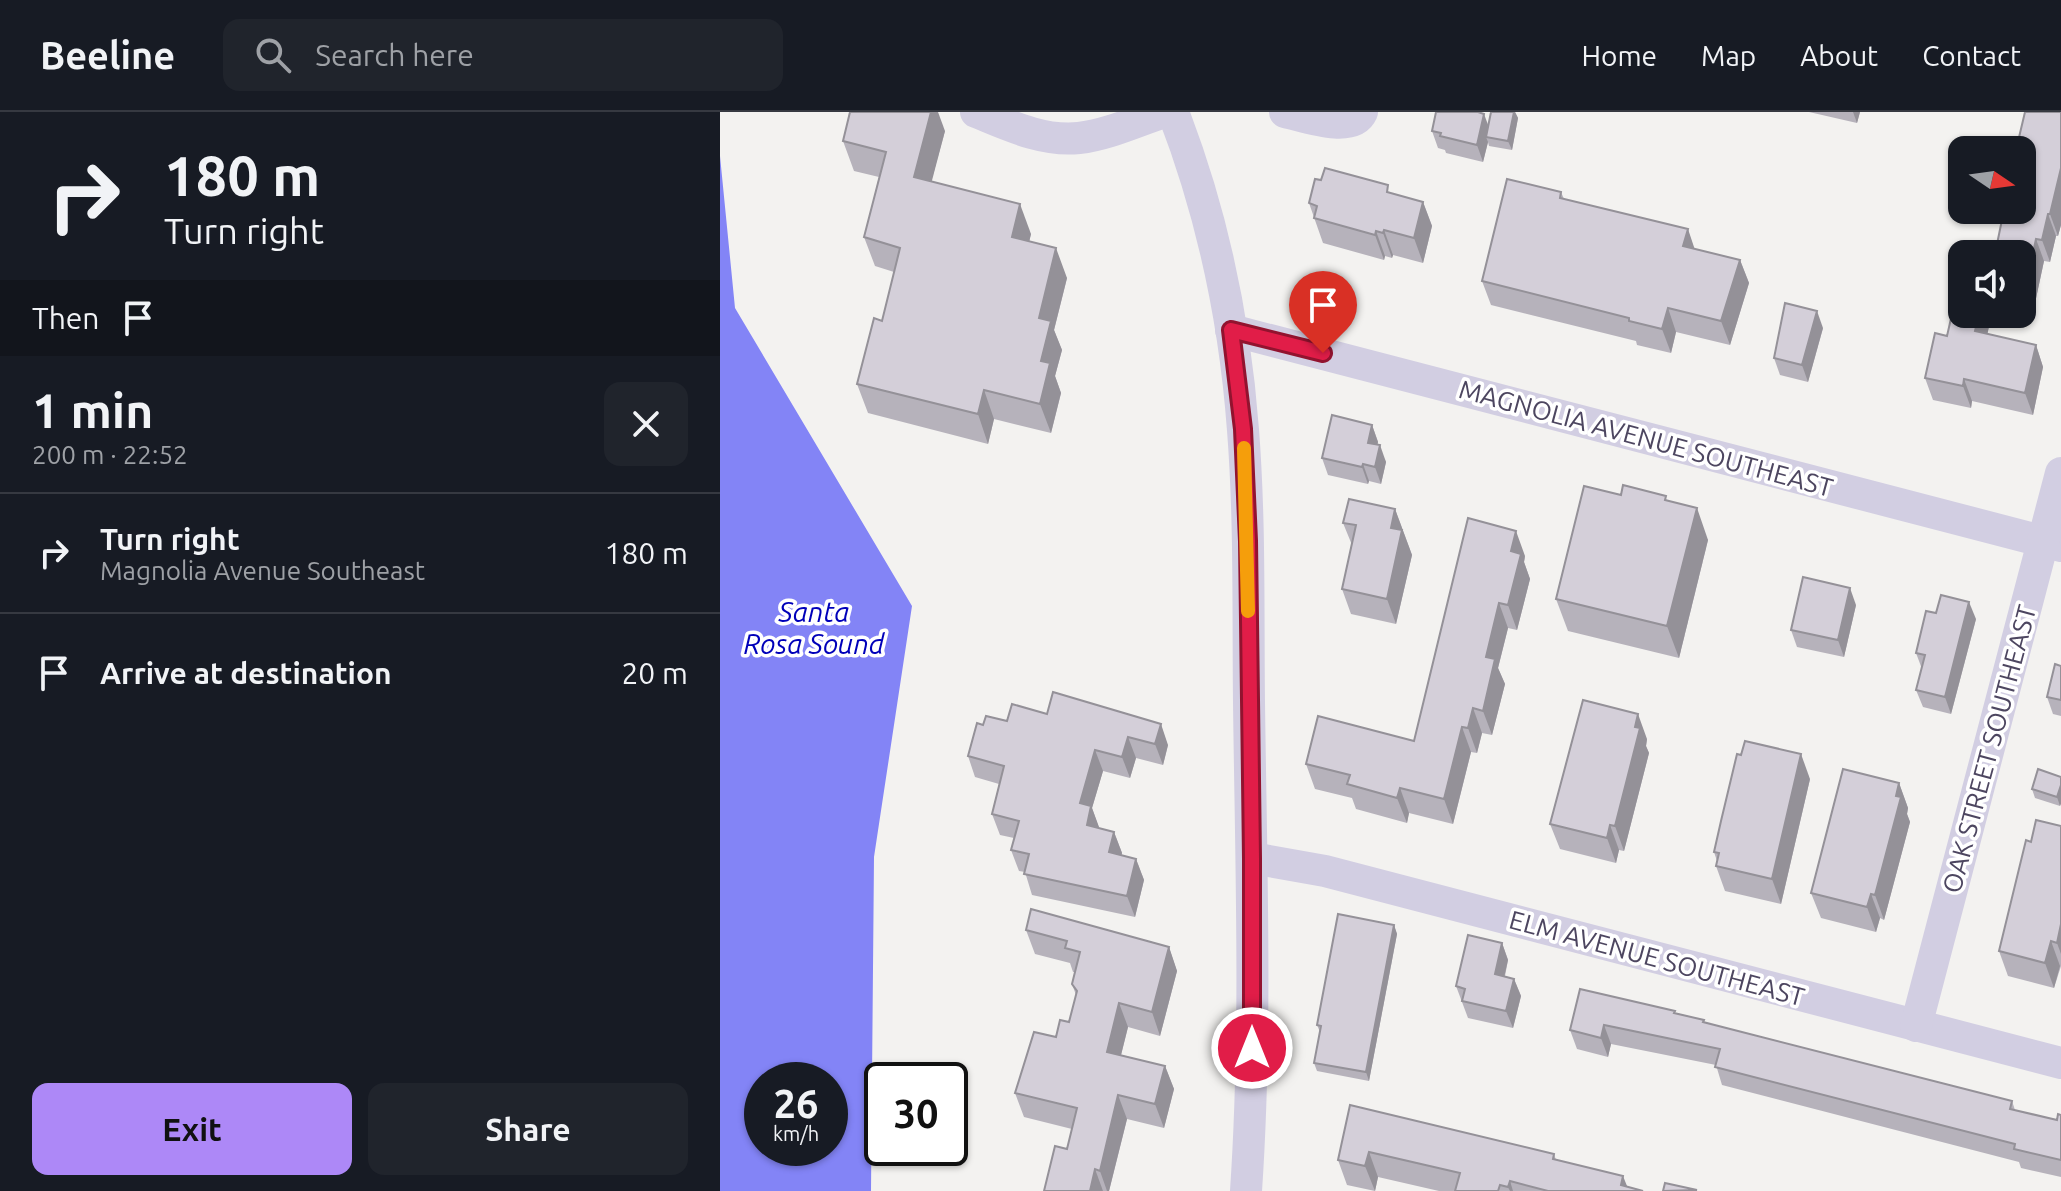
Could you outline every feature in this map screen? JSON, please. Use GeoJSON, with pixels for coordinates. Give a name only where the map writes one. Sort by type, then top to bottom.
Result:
{"type":"FeatureCollection","features":[{"type":"Feature","properties":{"kind":"street"},"geometry":{"type":"LineString","coordinates":[[976,112],[1024,132],[1066,139],[1094,136],[1164,112]]}},
{"type":"Feature","properties":{"kind":"street"},"geometry":{"type":"LineString","coordinates":[[1173,112],[1207,216],[1231,330],[1243,429],[1248,541],[1252,858],[1251,1110],[1246,1191]]}},
{"type":"Feature","properties":{"kind":"street"},"geometry":{"type":"LineString","coordinates":[[1285,112],[1351,123],[1359,119],[1362,112]]}},
{"type":"Feature","properties":{"kind":"street","name":"MAGNOLIA AVENUE SOUTHEAST"},"geometry":{"type":"LineString","coordinates":[[1231,330],[2052,544]]}},
{"type":"Feature","properties":{"kind":"street","name":"OAK STREET SOUTHEAST"},"geometry":{"type":"LineString","coordinates":[[1916,1026],[2052,544],[2061,473]]}},
{"type":"Feature","properties":{"kind":"street","name":"ELM AVENUE SOUTHEAST"},"geometry":{"type":"LineString","coordinates":[[1252,858],[1325,871],[2061,1063]]}},
{"type":"Feature","properties":{"kind":"water","name":"Santa Rosa Sound"},"geometry":{"type":"Polygon","coordinates":[[[720,156],[735,308],[912,606],[874,857],[872,1062],[864,1062],[864,1166],[871,1166],[871,1191],[720,1191],[720,156]]]}},
{"type":"Feature","properties":{"kind":"building"},"geometry":{"type":"Polygon","coordinates":[[[850,112],[931,112],[914,177],[1020,204],[1012,237],[1056,248],[1039,318],[1051,321],[1041,361],[1050,363],[1040,404],[984,390],[978,414],[857,384],[874,318],[882,321],[900,248],[864,237],[886,152],[843,141],[850,112]]]}},
{"type":"Feature","properties":{"kind":"building"},"geometry":{"type":"Polygon","coordinates":[[[1436,112],[1484,114],[1477,145],[1432,131],[1436,112]]]}},
{"type":"Feature","properties":{"kind":"building"},"geometry":{"type":"Polygon","coordinates":[[[1491,112],[1514,112],[1508,141],[1486,137],[1491,112]]]}},
{"type":"Feature","properties":{"kind":"building"},"geometry":{"type":"Polygon","coordinates":[[[2025,112],[2061,112],[2061,168],[2042,240],[1998,240],[2001,224],[2036,224],[2036,136],[2019,136],[2025,112]]]}},
{"type":"Feature","properties":{"kind":"building"},"geometry":{"type":"Polygon","coordinates":[[[1325,168],[1388,185],[1387,192],[1423,202],[1414,238],[1384,230],[1383,233],[1376,231],[1375,235],[1314,218],[1317,206],[1309,203],[1315,179],[1321,180],[1325,168]]]}},
{"type":"Feature","properties":{"kind":"building"},"geometry":{"type":"Polygon","coordinates":[[[1507,179],[1561,192],[1560,198],[1688,229],[1683,246],[1740,260],[1721,321],[1668,308],[1662,329],[1482,281],[1507,179]]]}},
{"type":"Feature","properties":{"kind":"building"},"geometry":{"type":"Polygon","coordinates":[[[1785,303],[1817,311],[1802,365],[1774,358],[1785,303]]]}},
{"type":"Feature","properties":{"kind":"building"},"geometry":{"type":"Polygon","coordinates":[[[1949,328],[1976,328],[1975,331],[2036,345],[2025,393],[1964,379],[1963,386],[1925,378],[1935,333],[1947,336],[1949,328]]]}},
{"type":"Feature","properties":{"kind":"building"},"geometry":{"type":"Polygon","coordinates":[[[1332,415],[1372,425],[1368,443],[1380,445],[1375,467],[1322,458],[1332,415]]]}},
{"type":"Feature","properties":{"kind":"building"},"geometry":{"type":"Polygon","coordinates":[[[1623,485],[1697,508],[1667,626],[1556,599],[1584,486],[1621,495],[1623,485]]]}},
{"type":"Feature","properties":{"kind":"building"},"geometry":{"type":"Polygon","coordinates":[[[1349,499],[1395,509],[1391,528],[1402,530],[1387,599],[1342,589],[1356,525],[1343,523],[1349,499]]]}},
{"type":"Feature","properties":{"kind":"building"},"geometry":{"type":"Polygon","coordinates":[[[1468,518],[1516,531],[1511,551],[1521,554],[1508,605],[1499,603],[1486,657],[1495,659],[1483,711],[1473,708],[1468,728],[1462,727],[1444,799],[1400,788],[1397,798],[1347,784],[1350,775],[1306,764],[1318,716],[1414,741],[1468,518]]]}},
{"type":"Feature","properties":{"kind":"building"},"geometry":{"type":"Polygon","coordinates":[[[1803,577],[1850,588],[1838,640],[1791,630],[1803,577]]]}},
{"type":"Feature","properties":{"kind":"building"},"geometry":{"type":"Polygon","coordinates":[[[1941,595],[1969,602],[1945,697],[1916,690],[1925,655],[1916,653],[1926,611],[1936,613],[1941,595]]]}},
{"type":"Feature","properties":{"kind":"building"},"geometry":{"type":"Polygon","coordinates":[[[2055,664],[2061,666],[2061,700],[2047,697],[2055,664]]]}},
{"type":"Feature","properties":{"kind":"building"},"geometry":{"type":"Polygon","coordinates":[[[1053,692],[1161,724],[1155,744],[1128,737],[1122,757],[1095,750],[1080,803],[1091,806],[1087,825],[1114,832],[1109,852],[1136,859],[1127,896],[1024,874],[1029,854],[1011,850],[1019,821],[992,814],[1004,766],[968,756],[977,723],[983,725],[986,716],[1007,721],[1012,704],[1047,714],[1053,692]]]}},
{"type":"Feature","properties":{"kind":"building"},"geometry":{"type":"Polygon","coordinates":[[[1583,700],[1638,714],[1635,727],[1640,728],[1615,826],[1610,825],[1607,838],[1550,824],[1583,700]]]}},
{"type":"Feature","properties":{"kind":"building"},"geometry":{"type":"Polygon","coordinates":[[[1745,741],[1801,754],[1772,879],[1716,866],[1719,853],[1714,852],[1721,821],[1737,754],[1741,755],[1745,741]]]}},
{"type":"Feature","properties":{"kind":"building"},"geometry":{"type":"Polygon","coordinates":[[[1843,769],[1899,783],[1896,796],[1901,797],[1875,895],[1871,894],[1867,907],[1811,893],[1843,769]]]}},
{"type":"Feature","properties":{"kind":"building"},"geometry":{"type":"Polygon","coordinates":[[[2038,769],[2061,777],[2057,797],[2032,789],[2038,769]]]}},
{"type":"Feature","properties":{"kind":"building"},"geometry":{"type":"Polygon","coordinates":[[[2036,820],[2061,826],[2061,924],[2057,943],[2051,941],[2045,963],[1999,951],[2026,840],[2031,842],[2036,820]]]}},
{"type":"Feature","properties":{"kind":"building"},"geometry":{"type":"Polygon","coordinates":[[[1031,909],[1169,947],[1152,1012],[1119,1003],[1107,1052],[1165,1066],[1155,1104],[1118,1095],[1100,1171],[1095,1169],[1090,1191],[1044,1191],[1055,1146],[1067,1149],[1077,1108],[1015,1093],[1034,1032],[1056,1037],[1060,1020],[1069,1022],[1077,991],[1072,984],[1080,952],[1065,948],[1067,941],[1026,930],[1031,909]]]}},
{"type":"Feature","properties":{"kind":"building"},"geometry":{"type":"Polygon","coordinates":[[[1338,914],[1394,925],[1366,1072],[1314,1063],[1321,1026],[1317,1025],[1338,914]]]}},
{"type":"Feature","properties":{"kind":"building"},"geometry":{"type":"Polygon","coordinates":[[[1468,935],[1502,943],[1495,974],[1514,979],[1506,1011],[1462,1001],[1465,989],[1456,986],[1468,935]]]}},
{"type":"Feature","properties":{"kind":"building"},"geometry":{"type":"Polygon","coordinates":[[[1580,989],[1675,1011],[1703,1022],[2012,1101],[2010,1109],[2057,1120],[2058,1114],[2061,1115],[2061,1160],[2014,1149],[2015,1144],[1715,1067],[1720,1049],[1604,1025],[1601,1038],[1570,1030],[1580,989]]]}},
{"type":"Feature","properties":{"kind":"building"},"geometry":{"type":"Polygon","coordinates":[[[1350,1105],[1554,1154],[1553,1159],[1623,1176],[1621,1185],[1643,1191],[1548,1191],[1510,1181],[1508,1187],[1500,1185],[1498,1191],[1455,1191],[1460,1173],[1369,1152],[1365,1166],[1338,1160],[1350,1105]]]}},
{"type":"Feature","properties":{"kind":"building"},"geometry":{"type":"Polygon","coordinates":[[[1665,1183],[1697,1190],[1663,1191],[1665,1183]]]}},
{"type":"Feature","properties":{"kind":"slow traffic"},"geometry":{"type":"LineString","coordinates":[[1244,448],[1248,611]]}},
{"type":"Feature","properties":{"kind":"route"},"geometry":{"type":"LineString","coordinates":[[1252,1048],[1248,541],[1243,429],[1231,330],[1323,353]]}}]}
